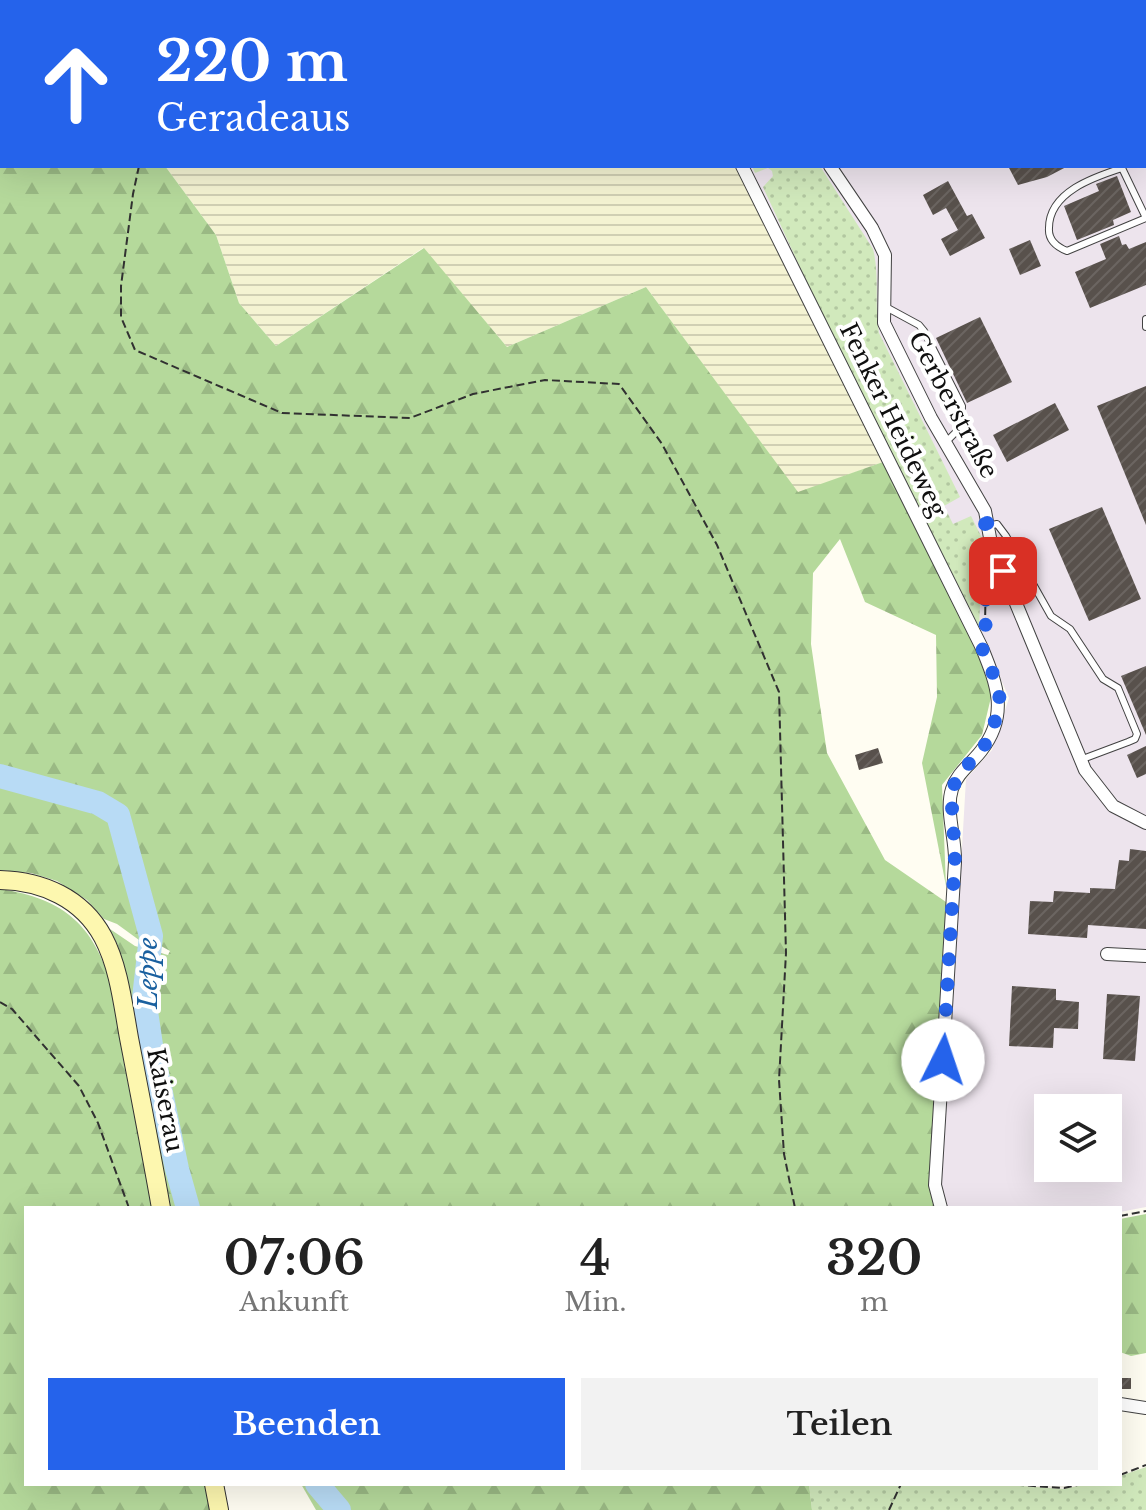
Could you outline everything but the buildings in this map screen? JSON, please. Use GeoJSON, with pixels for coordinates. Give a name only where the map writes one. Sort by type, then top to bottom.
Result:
{"type":"FeatureCollection","features":[{"type":"Feature","properties":{"kind":"main road","name":"Kaiserau"},"geometry":{"type":"LineString","coordinates":[[0,880],[35,884],[59,892],[84,912],[102,936],[120,990],[161,1206]]}},
{"type":"Feature","properties":{"kind":"main road"},"geometry":{"type":"LineString","coordinates":[[214,1486],[219,1510]]}},
{"type":"Feature","properties":{"kind":"street","name":"Fenker Heideweg"},"geometry":{"type":"LineString","coordinates":[[743,168],[982,648],[996,681],[1000,700],[983,749],[960,773],[951,791],[955,856],[935,1185],[940,1206]]}},
{"type":"Feature","properties":{"kind":"street","name":"Gerberstraße"},"geometry":{"type":"LineString","coordinates":[[831,168],[872,228],[885,255],[884,323],[945,443],[985,511],[991,543],[1080,760],[1113,806],[1146,823]]}},
{"type":"Feature","properties":{"kind":"street"},"geometry":{"type":"LineString","coordinates":[[1107,954],[1146,956]]}},
{"type":"Feature","properties":{"kind":"street"},"geometry":{"type":"LineString","coordinates":[[1122,1404],[1146,1408]]}},
{"type":"Feature","properties":{"kind":"lane"},"geometry":{"type":"LineString","coordinates":[[1122,168],[1146,218],[1067,251],[1057,247],[1048,232],[1050,218],[1067,194],[1083,183],[1122,168]]}},
{"type":"Feature","properties":{"kind":"lane"},"geometry":{"type":"LineString","coordinates":[[884,306],[919,325],[924,331],[962,406],[961,427],[945,443]]}},
{"type":"Feature","properties":{"kind":"lane"},"geometry":{"type":"LineString","coordinates":[[1146,319],[1146,327]]}},
{"type":"Feature","properties":{"kind":"lane"},"geometry":{"type":"LineString","coordinates":[[988,526],[997,524],[1051,616],[1070,629],[1103,679],[1118,688],[1137,734],[1135,739],[1080,760]]}},
{"type":"Feature","properties":{"kind":"path"},"geometry":{"type":"LineString","coordinates":[[139,168],[121,286],[121,317],[135,350],[282,413],[410,418],[473,394],[545,380],[619,384],[662,444],[717,545],[779,692],[786,953],[779,1080],[784,1154],[795,1206]]}},
{"type":"Feature","properties":{"kind":"path"},"geometry":{"type":"LineString","coordinates":[[982,648],[986,622],[986,559]]}},
{"type":"Feature","properties":{"kind":"path"},"geometry":{"type":"LineString","coordinates":[[0,1002],[12,1009],[79,1086],[98,1123],[128,1206]]}},
{"type":"Feature","properties":{"kind":"path"},"geometry":{"type":"LineString","coordinates":[[1122,1216],[1146,1211]]}},
{"type":"Feature","properties":{"kind":"path"},"geometry":{"type":"LineString","coordinates":[[1122,1474],[1146,1465]]}},
{"type":"Feature","properties":{"kind":"path"},"geometry":{"type":"LineString","coordinates":[[889,1510],[900,1486]]}},
{"type":"Feature","properties":{"kind":"path"},"geometry":{"type":"LineString","coordinates":[[1034,1486],[1073,1486]]}},
{"type":"Feature","properties":{"kind":"shaded area"},"geometry":{"type":"Polygon","coordinates":[[[747,168],[1146,168],[1146,1207],[1122,1212],[1122,1206],[943,1206],[937,1184],[950,1054],[966,779],[992,750],[1009,698],[988,649],[747,168]]]}},
{"type":"Feature","properties":{"kind":"green space"},"geometry":{"type":"Polygon","coordinates":[[[0,168],[166,168],[216,235],[239,303],[276,346],[424,248],[507,347],[646,287],[798,492],[883,462],[978,650],[992,693],[982,735],[942,785],[946,886],[922,763],[937,697],[936,635],[865,602],[840,539],[813,573],[811,644],[827,753],[885,860],[946,902],[938,1206],[169,1206],[118,946],[110,929],[135,946],[168,955],[170,951],[152,941],[139,940],[117,924],[104,919],[87,900],[57,881],[31,873],[0,870],[0,168]]]}},
{"type":"Feature","properties":{"kind":"green space"},"geometry":{"type":"Polygon","coordinates":[[[166,168],[738,168],[883,462],[798,493],[646,287],[507,347],[423,248],[276,346],[239,303],[216,235],[166,168]]]}},
{"type":"Feature","properties":{"kind":"green space"},"geometry":{"type":"Polygon","coordinates":[[[768,168],[821,168],[873,249],[879,333],[960,497],[944,506],[953,524],[971,516],[983,540],[979,627],[816,302],[763,187],[773,176],[768,168]]]}},
{"type":"Feature","properties":{"kind":"green space"},"geometry":{"type":"Polygon","coordinates":[[[0,889],[43,900],[60,909],[87,933],[97,949],[115,999],[127,1077],[155,1206],[24,1206],[24,1486],[205,1486],[210,1510],[0,1510],[0,889]]]}},
{"type":"Feature","properties":{"kind":"green space"},"geometry":{"type":"Polygon","coordinates":[[[1146,1214],[1146,1353],[1131,1356],[1122,1353],[1122,1219],[1146,1214]]]}},
{"type":"Feature","properties":{"kind":"green space"},"geometry":{"type":"Polygon","coordinates":[[[1146,1467],[1146,1510],[812,1510],[809,1486],[1023,1486],[1063,1489],[1122,1486],[1122,1475],[1146,1467]]]}},
{"type":"Feature","properties":{"kind":"green space"},"geometry":{"type":"Polygon","coordinates":[[[302,1486],[809,1486],[812,1510],[316,1510],[302,1486]]]}},
{"type":"Feature","properties":{"kind":"waterway","name":"Leppe"},"geometry":{"type":"LineString","coordinates":[[0,776],[98,803],[118,815],[151,936],[144,998],[151,1045],[187,1206]]}},
{"type":"Feature","properties":{"kind":"waterway","name":"Leppe"},"geometry":{"type":"LineString","coordinates":[[319,1486],[339,1510]]}},
{"type":"Feature","properties":{"kind":"route"},"geometry":{"type":"LineString","coordinates":[[943,1060],[955,856],[951,791],[960,773],[983,749],[1000,700],[996,681],[982,648],[986,622],[985,511],[991,543],[1003,571]]}}]}
